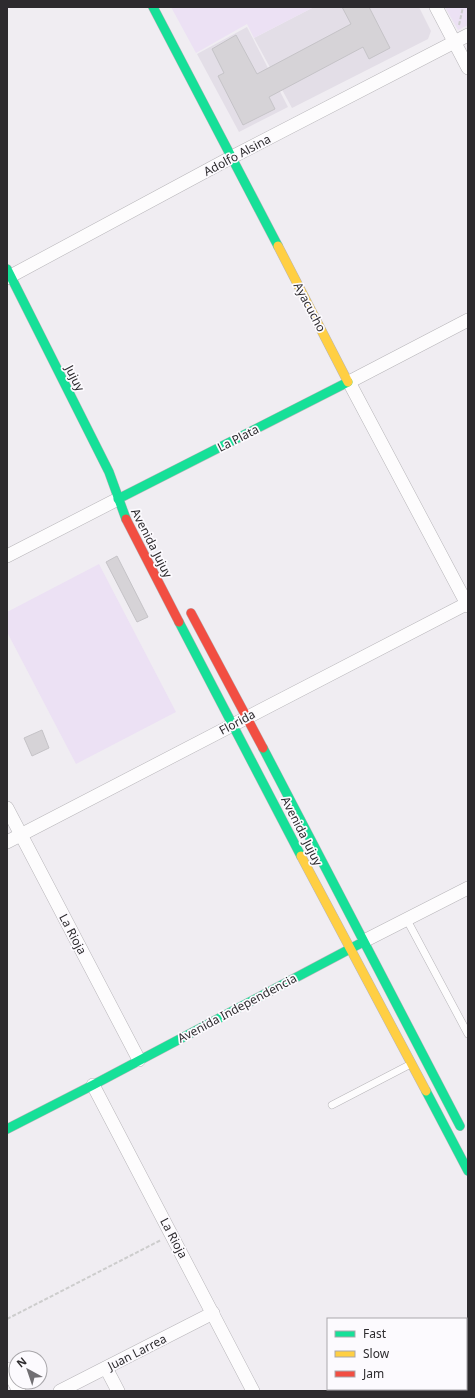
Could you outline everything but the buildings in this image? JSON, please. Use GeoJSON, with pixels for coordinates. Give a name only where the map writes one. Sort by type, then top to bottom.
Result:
{"type":"FeatureCollection","features":[{"type":"Feature","properties":{"kind":"main road","name":"Ayacucho"},"geometry":{"type":"LineString","coordinates":[[153,7],[349,382]]}},
{"type":"Feature","properties":{"kind":"main road","name":"Jujuy"},"geometry":{"type":"LineString","coordinates":[[8,274],[109,472],[125,499]]}},
{"type":"Feature","properties":{"kind":"main road","name":"La Plata"},"geometry":{"type":"LineString","coordinates":[[125,499],[349,382]]}},
{"type":"Feature","properties":{"kind":"main road","name":"Avenida Jujuy"},"geometry":{"type":"LineString","coordinates":[[125,499],[124,516],[350,949],[468,1171]]}},
{"type":"Feature","properties":{"kind":"main road","name":"Avenida Jujuy"},"geometry":{"type":"LineString","coordinates":[[187,606],[247,717],[464,1134]]}},
{"type":"Feature","properties":{"kind":"main road","name":"Avenida Independencia"},"geometry":{"type":"LineString","coordinates":[[7,1129],[364,941]]}},
{"type":"Feature","properties":{"kind":"street"},"geometry":{"type":"LineString","coordinates":[[436,7],[460,35],[468,68]]}},
{"type":"Feature","properties":{"kind":"street","name":"Adolfo Alsina"},"geometry":{"type":"LineString","coordinates":[[8,274],[232,157],[460,35]]}},
{"type":"Feature","properties":{"kind":"street","name":"La Plata"},"geometry":{"type":"LineString","coordinates":[[349,382],[468,320]]}},
{"type":"Feature","properties":{"kind":"street","name":"Ayacucho"},"geometry":{"type":"LineString","coordinates":[[349,382],[468,604]]}},
{"type":"Feature","properties":{"kind":"street","name":"La Plata"},"geometry":{"type":"LineString","coordinates":[[7,556],[125,499]]}},
{"type":"Feature","properties":{"kind":"street","name":"Florida"},"geometry":{"type":"LineString","coordinates":[[7,842],[468,604]]}},
{"type":"Feature","properties":{"kind":"street","name":"La Rioja"},"geometry":{"type":"LineString","coordinates":[[7,808],[139,1060]]}},
{"type":"Feature","properties":{"kind":"street","name":"Avenida Independencia"},"geometry":{"type":"LineString","coordinates":[[364,941],[468,888]]}},
{"type":"Feature","properties":{"kind":"street","name":"La Rioja"},"geometry":{"type":"LineString","coordinates":[[93,1085],[253,1391]]}},
{"type":"Feature","properties":{"kind":"street","name":"Juan Larrea"},"geometry":{"type":"LineString","coordinates":[[60,1391],[213,1313]]}},
{"type":"Feature","properties":{"kind":"street"},"geometry":{"type":"LineString","coordinates":[[106,1368],[118,1391]]}},
{"type":"Feature","properties":{"kind":"street"},"geometry":{"type":"LineString","coordinates":[[7,1369],[19,1391]]}},
{"type":"Feature","properties":{"kind":"lane"},"geometry":{"type":"LineString","coordinates":[[407,920],[468,1034]]}},
{"type":"Feature","properties":{"kind":"lane"},"geometry":{"type":"LineString","coordinates":[[332,1106],[411,1064]]}},
{"type":"Feature","properties":{"kind":"path"},"geometry":{"type":"LineString","coordinates":[[460,35],[463,7]]}},
{"type":"Feature","properties":{"kind":"path"},"geometry":{"type":"LineString","coordinates":[[7,1319],[172,1234]]}},
{"type":"Feature","properties":{"kind":"shaded area"},"geometry":{"type":"Polygon","coordinates":[[[171,7],[314,7],[254,38],[247,24],[196,53],[171,7]]]}},
{"type":"Feature","properties":{"kind":"shaded area"},"geometry":{"type":"Polygon","coordinates":[[[314,7],[419,7],[431,31],[428,39],[292,108],[254,38],[314,7]]]}},
{"type":"Feature","properties":{"kind":"shaded area"},"geometry":{"type":"Polygon","coordinates":[[[445,7],[468,7],[468,25],[458,30],[445,7]]]}},
{"type":"Feature","properties":{"kind":"shaded area"},"geometry":{"type":"Polygon","coordinates":[[[247,27],[288,107],[239,132],[197,54],[247,27]]]}},
{"type":"Feature","properties":{"kind":"shaded area"},"geometry":{"type":"Polygon","coordinates":[[[99,564],[176,712],[76,764],[7,632],[7,612],[99,564]]]}},
{"type":"Feature","properties":{"kind":"traffic: fast"},"geometry":{"type":"LineString","coordinates":[[153,7],[278,246]]}},
{"type":"Feature","properties":{"kind":"traffic: fast"},"geometry":{"type":"LineString","coordinates":[[7,269],[109,472],[126,519]]}},
{"type":"Feature","properties":{"kind":"traffic: fast"},"geometry":{"type":"LineString","coordinates":[[118,499],[348,382]]}},
{"type":"Feature","properties":{"kind":"traffic: fast"},"geometry":{"type":"LineString","coordinates":[[179,622],[301,856]]}},
{"type":"Feature","properties":{"kind":"traffic: fast"},"geometry":{"type":"LineString","coordinates":[[263,748],[460,1126]]}},
{"type":"Feature","properties":{"kind":"traffic: fast"},"geometry":{"type":"LineString","coordinates":[[7,1129],[363,942]]}},
{"type":"Feature","properties":{"kind":"traffic: fast"},"geometry":{"type":"LineString","coordinates":[[426,1091],[468,1171]]}},
{"type":"Feature","properties":{"kind":"traffic: slow"},"geometry":{"type":"LineString","coordinates":[[278,246],[348,382]]}},
{"type":"Feature","properties":{"kind":"traffic: slow"},"geometry":{"type":"LineString","coordinates":[[301,856],[426,1091]]}},
{"type":"Feature","properties":{"kind":"traffic: jam"},"geometry":{"type":"LineString","coordinates":[[126,519],[179,622]]}},
{"type":"Feature","properties":{"kind":"traffic: jam"},"geometry":{"type":"LineString","coordinates":[[191,613],[263,748]]}}]}
